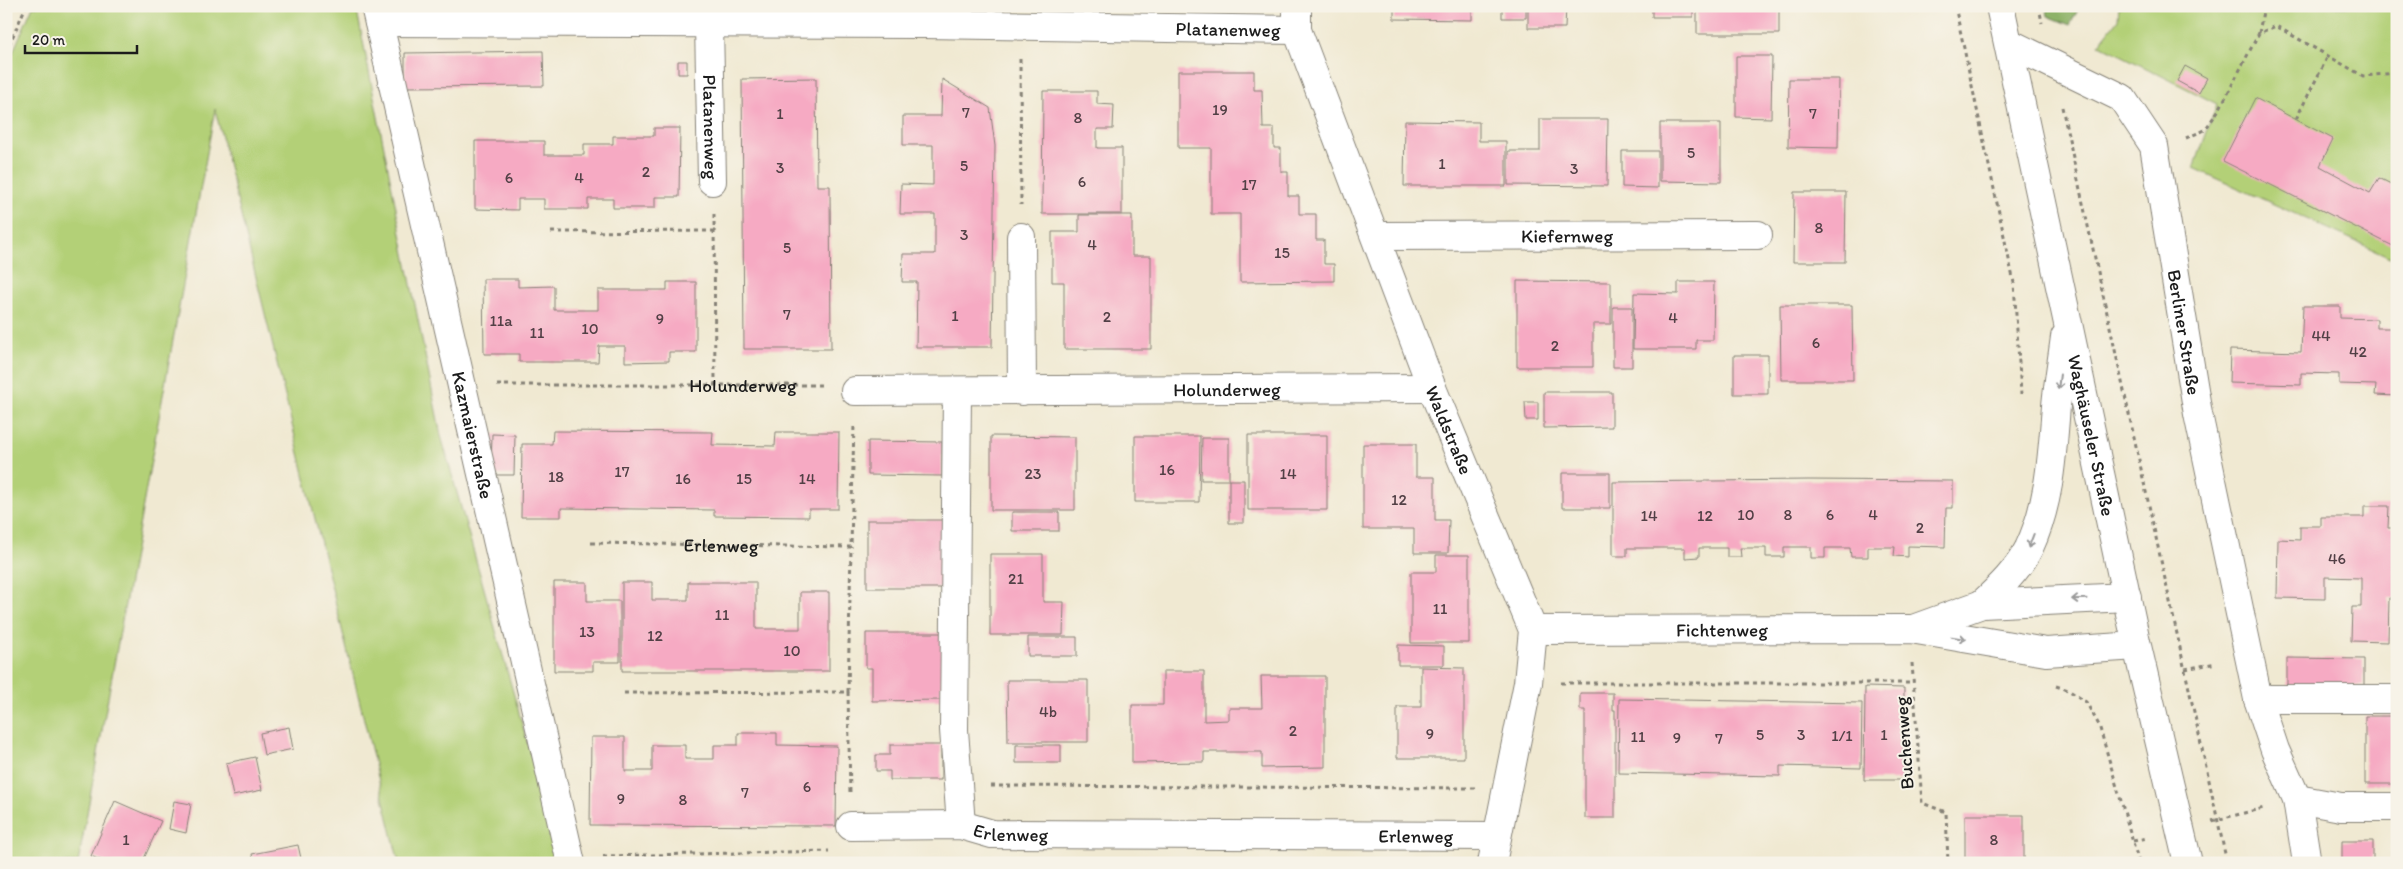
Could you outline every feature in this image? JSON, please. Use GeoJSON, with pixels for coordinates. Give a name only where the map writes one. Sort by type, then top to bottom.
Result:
{"type":"FeatureCollection","features":[{"type":"Feature","properties":{"kind":"street","name":"Waghäuseler Straße"},"geometry":{"type":"LineString","coordinates":[[2000,6],[2137,646],[2188,863]]}},
{"type":"Feature","properties":{"kind":"street","name":"Platanenweg"},"geometry":{"type":"LineString","coordinates":[[377,14],[561,14],[709,23],[923,15],[1020,26],[1297,18]]}},
{"type":"Feature","properties":{"kind":"street","name":"Kazmaierstraße"},"geometry":{"type":"LineString","coordinates":[[377,14],[464,386],[571,860]]}},
{"type":"Feature","properties":{"kind":"street","name":"Waldstraße"},"geometry":{"type":"LineString","coordinates":[[1297,18],[1432,388],[1533,630],[1528,683],[1492,863]]}},
{"type":"Feature","properties":{"kind":"street","name":"Platanenweg"},"geometry":{"type":"LineString","coordinates":[[709,23],[712,181]]}},
{"type":"Feature","properties":{"kind":"street","name":"Berliner Straße"},"geometry":{"type":"LineString","coordinates":[[2009,43],[2122,98],[2154,146],[2198,414],[2258,699],[2275,750],[2297,799],[2307,863]]}},
{"type":"Feature","properties":{"kind":"street","name":"Kiefernweg"},"geometry":{"type":"LineString","coordinates":[[1376,236],[1758,235]]}},
{"type":"Feature","properties":{"kind":"street"},"geometry":{"type":"LineString","coordinates":[[1021,237],[1022,391]]}},
{"type":"Feature","properties":{"kind":"street","name":"Fichtenweg"},"geometry":{"type":"LineString","coordinates":[[1982,604],[2005,582],[2028,550],[2046,504],[2053,457],[2056,405],[2067,316]]}},
{"type":"Feature","properties":{"kind":"street","name":"Holunderweg"},"geometry":{"type":"LineString","coordinates":[[855,391],[957,392],[1432,388]]}},
{"type":"Feature","properties":{"kind":"street","name":"Erlenweg"},"geometry":{"type":"LineString","coordinates":[[957,392],[954,730],[961,825],[992,834],[1497,836]]}},
{"type":"Feature","properties":{"kind":"street","name":"Fichtenweg"},"geometry":{"type":"LineString","coordinates":[[1911,629],[1982,604],[2127,597]]}},
{"type":"Feature","properties":{"kind":"street","name":"Fichtenweg"},"geometry":{"type":"LineString","coordinates":[[1533,630],[1911,629],[2046,652],[2137,646]]}},
{"type":"Feature","properties":{"kind":"street"},"geometry":{"type":"LineString","coordinates":[[2258,699],[2397,699]]}},
{"type":"Feature","properties":{"kind":"street"},"geometry":{"type":"LineString","coordinates":[[2297,799],[2341,807],[2397,807]]}},
{"type":"Feature","properties":{"kind":"street"},"geometry":{"type":"LineString","coordinates":[[851,838],[961,825]]}},
{"type":"Feature","properties":{"kind":"path"},"geometry":{"type":"LineString","coordinates":[[6,52],[26,6]]}},
{"type":"Feature","properties":{"kind":"path"},"geometry":{"type":"LineString","coordinates":[[2155,151],[2204,130],[2220,108],[2259,33],[2264,6]]}},
{"type":"Feature","properties":{"kind":"path"},"geometry":{"type":"LineString","coordinates":[[1020,26],[1021,237]]}},
{"type":"Feature","properties":{"kind":"path"},"geometry":{"type":"LineString","coordinates":[[2259,33],[2276,26],[2363,76],[2397,73]]}},
{"type":"Feature","properties":{"kind":"path"},"geometry":{"type":"LineString","coordinates":[[2296,119],[2328,56]]}},
{"type":"Feature","properties":{"kind":"path"},"geometry":{"type":"LineString","coordinates":[[2053,65],[2228,863]]}},
{"type":"Feature","properties":{"kind":"path","name":"Platanenweg"},"geometry":{"type":"LineString","coordinates":[[712,181],[715,231],[715,385]]}},
{"type":"Feature","properties":{"kind":"path"},"geometry":{"type":"LineString","coordinates":[[551,232],[715,231]]}},
{"type":"Feature","properties":{"kind":"path","name":"Holunderweg"},"geometry":{"type":"LineString","coordinates":[[464,386],[836,386],[855,391]]}},
{"type":"Feature","properties":{"kind":"path"},"geometry":{"type":"LineString","coordinates":[[571,860],[851,838],[848,692],[855,391]]}},
{"type":"Feature","properties":{"kind":"path","name":"Erlenweg"},"geometry":{"type":"LineString","coordinates":[[590,544],[851,547]]}},
{"type":"Feature","properties":{"kind":"path","name":"Buchenweg"},"geometry":{"type":"LineString","coordinates":[[1912,664],[1922,803],[1946,812],[1948,863]]}},
{"type":"Feature","properties":{"kind":"path"},"geometry":{"type":"LineString","coordinates":[[1528,683],[1913,683]]}},
{"type":"Feature","properties":{"kind":"path"},"geometry":{"type":"LineString","coordinates":[[624,693],[848,692]]}},
{"type":"Feature","properties":{"kind":"path"},"geometry":{"type":"LineString","coordinates":[[958,786],[1508,788]]}},
{"type":"Feature","properties":{"kind":"path"},"geometry":{"type":"LineString","coordinates":[[2218,820],[2297,799]]}},
{"type":"Feature","properties":{"kind":"green space"},"geometry":{"type":"Polygon","coordinates":[[[33,6],[356,6],[441,436],[541,791],[557,863],[399,863],[215,109],[78,863],[6,863],[6,68],[33,6]]]}},
{"type":"Feature","properties":{"kind":"green space"},"geometry":{"type":"Polygon","coordinates":[[[2046,6],[2080,6],[2070,25],[2048,16],[2046,6]]]}},
{"type":"Feature","properties":{"kind":"green space"},"geometry":{"type":"Polygon","coordinates":[[[2119,6],[2397,6],[2397,260],[2194,168],[2217,104],[2099,44],[2118,19],[2119,6]]]}},
{"type":"Feature","properties":{"kind":"building"},"geometry":{"type":"Polygon","coordinates":[[[1394,6],[1472,6],[1472,20],[1394,19],[1394,6]]]}},
{"type":"Feature","properties":{"kind":"building"},"geometry":{"type":"Polygon","coordinates":[[[1502,6],[1526,6],[1526,18],[1502,18],[1502,6]]]}},
{"type":"Feature","properties":{"kind":"building"},"geometry":{"type":"Polygon","coordinates":[[[1528,6],[1566,6],[1565,28],[1528,28],[1528,6]]]}},
{"type":"Feature","properties":{"kind":"building"},"geometry":{"type":"Polygon","coordinates":[[[1652,6],[1693,6],[1693,17],[1652,17],[1652,6]]]}},
{"type":"Feature","properties":{"kind":"building"},"geometry":{"type":"Polygon","coordinates":[[[1697,6],[1779,6],[1779,34],[1697,34],[1697,6]]]}},
{"type":"Feature","properties":{"kind":"building"},"geometry":{"type":"Polygon","coordinates":[[[543,51],[544,86],[405,87],[405,53],[543,51]]]}},
{"type":"Feature","properties":{"kind":"building"},"geometry":{"type":"Polygon","coordinates":[[[1736,56],[1772,56],[1771,118],[1736,117],[1736,56]]]}},
{"type":"Feature","properties":{"kind":"building"},"geometry":{"type":"Polygon","coordinates":[[[678,61],[687,61],[687,74],[678,74],[678,61]]]}},
{"type":"Feature","properties":{"kind":"building"},"geometry":{"type":"Polygon","coordinates":[[[2185,66],[2207,78],[2199,93],[2177,81],[2185,66]]]}},
{"type":"Feature","properties":{"kind":"building"},"geometry":{"type":"Polygon","coordinates":[[[1178,71],[1254,71],[1254,90],[1262,90],[1263,128],[1274,128],[1274,148],[1281,148],[1281,172],[1288,172],[1288,196],[1299,196],[1299,214],[1316,214],[1316,240],[1324,240],[1324,264],[1334,264],[1334,281],[1240,282],[1240,214],[1211,214],[1211,148],[1178,148],[1178,71]]]}},
{"type":"Feature","properties":{"kind":"building"},"geometry":{"type":"Polygon","coordinates":[[[816,78],[817,186],[830,186],[831,349],[744,349],[742,79],[816,78]]]}},
{"type":"Feature","properties":{"kind":"building"},"geometry":{"type":"Polygon","coordinates":[[[942,79],[990,108],[995,146],[992,347],[916,347],[917,282],[902,282],[903,254],[935,254],[935,214],[900,214],[901,184],[933,185],[933,145],[903,145],[903,116],[941,116],[942,79]]]}},
{"type":"Feature","properties":{"kind":"building"},"geometry":{"type":"Polygon","coordinates":[[[1789,79],[1839,79],[1838,148],[1788,147],[1789,79]]]}},
{"type":"Feature","properties":{"kind":"building"},"geometry":{"type":"Polygon","coordinates":[[[1043,91],[1097,91],[1097,104],[1114,105],[1113,129],[1097,129],[1097,148],[1122,148],[1122,214],[1042,214],[1043,91]]]}},
{"type":"Feature","properties":{"kind":"building"},"geometry":{"type":"Polygon","coordinates":[[[2255,98],[2333,139],[2320,166],[2370,193],[2379,178],[2397,187],[2397,248],[2223,161],[2255,98]]]}},
{"type":"Feature","properties":{"kind":"building"},"geometry":{"type":"Polygon","coordinates":[[[1540,119],[1608,119],[1607,186],[1508,185],[1508,151],[1540,151],[1540,119]]]}},
{"type":"Feature","properties":{"kind":"building"},"geometry":{"type":"Polygon","coordinates":[[[1405,121],[1479,122],[1479,141],[1506,141],[1506,186],[1404,186],[1405,121]]]}},
{"type":"Feature","properties":{"kind":"building"},"geometry":{"type":"Polygon","coordinates":[[[1660,123],[1721,123],[1721,182],[1660,181],[1660,123]]]}},
{"type":"Feature","properties":{"kind":"building"},"geometry":{"type":"Polygon","coordinates":[[[654,128],[680,128],[679,197],[655,197],[655,208],[613,208],[613,199],[588,199],[588,209],[544,209],[544,199],[518,199],[518,210],[475,209],[475,141],[544,141],[544,155],[584,155],[584,144],[613,144],[613,136],[654,136],[654,128]]]}},
{"type":"Feature","properties":{"kind":"building"},"geometry":{"type":"Polygon","coordinates":[[[1622,151],[1658,151],[1658,188],[1622,187],[1622,151]]]}},
{"type":"Feature","properties":{"kind":"building"},"geometry":{"type":"Polygon","coordinates":[[[1794,192],[1846,192],[1845,262],[1793,262],[1794,192]]]}},
{"type":"Feature","properties":{"kind":"building"},"geometry":{"type":"Polygon","coordinates":[[[1079,215],[1132,215],[1132,256],[1151,256],[1151,349],[1064,349],[1064,282],[1052,282],[1052,232],[1079,232],[1079,215]]]}},
{"type":"Feature","properties":{"kind":"building"},"geometry":{"type":"Polygon","coordinates":[[[483,279],[518,279],[518,287],[554,286],[554,310],[598,310],[598,290],[667,290],[667,282],[696,282],[696,352],[669,352],[669,361],[625,362],[625,346],[599,346],[598,362],[519,362],[519,354],[484,354],[483,279]]]}},
{"type":"Feature","properties":{"kind":"building"},"geometry":{"type":"Polygon","coordinates":[[[1517,281],[1611,282],[1611,324],[1593,324],[1593,367],[1517,367],[1517,281]]]}},
{"type":"Feature","properties":{"kind":"building"},"geometry":{"type":"Polygon","coordinates":[[[1678,282],[1714,282],[1713,340],[1696,340],[1696,349],[1633,349],[1634,293],[1678,294],[1678,282]]]}},
{"type":"Feature","properties":{"kind":"building"},"geometry":{"type":"Polygon","coordinates":[[[1780,305],[1852,305],[1853,380],[1781,380],[1780,305]]]}},
{"type":"Feature","properties":{"kind":"building"},"geometry":{"type":"Polygon","coordinates":[[[2303,306],[2340,306],[2340,318],[2377,319],[2377,328],[2397,328],[2397,396],[2375,395],[2376,385],[2339,384],[2339,374],[2301,373],[2301,385],[2229,383],[2230,350],[2301,352],[2303,306]]]}},
{"type":"Feature","properties":{"kind":"building"},"geometry":{"type":"Polygon","coordinates":[[[1613,307],[1632,307],[1632,367],[1613,367],[1613,307]]]}},
{"type":"Feature","properties":{"kind":"building"},"geometry":{"type":"Polygon","coordinates":[[[1734,355],[1768,355],[1768,394],[1734,394],[1734,355]]]}},
{"type":"Feature","properties":{"kind":"building"},"geometry":{"type":"Polygon","coordinates":[[[1544,392],[1612,392],[1612,427],[1544,428],[1544,392]]]}},
{"type":"Feature","properties":{"kind":"building"},"geometry":{"type":"Polygon","coordinates":[[[1525,402],[1538,402],[1538,420],[1526,420],[1525,402]]]}},
{"type":"Feature","properties":{"kind":"building"},"geometry":{"type":"Polygon","coordinates":[[[553,431],[713,432],[712,445],[775,446],[776,432],[839,432],[838,509],[809,509],[809,517],[714,516],[714,510],[561,508],[561,517],[521,517],[522,444],[552,444],[553,431]]]}},
{"type":"Feature","properties":{"kind":"building"},"geometry":{"type":"Polygon","coordinates":[[[492,434],[515,435],[514,475],[491,475],[492,434]]]}},
{"type":"Feature","properties":{"kind":"building"},"geometry":{"type":"Polygon","coordinates":[[[1248,435],[1327,435],[1327,510],[1248,510],[1248,435]]]}},
{"type":"Feature","properties":{"kind":"building"},"geometry":{"type":"Polygon","coordinates":[[[991,436],[1075,437],[1075,510],[991,510],[991,436]]]}},
{"type":"Feature","properties":{"kind":"building"},"geometry":{"type":"Polygon","coordinates":[[[1135,436],[1200,436],[1199,502],[1135,502],[1135,436]]]}},
{"type":"Feature","properties":{"kind":"building"},"geometry":{"type":"Polygon","coordinates":[[[1202,438],[1229,438],[1229,480],[1201,480],[1202,438]]]}},
{"type":"Feature","properties":{"kind":"building"},"geometry":{"type":"Polygon","coordinates":[[[868,441],[942,442],[942,476],[868,475],[868,441]]]}},
{"type":"Feature","properties":{"kind":"building"},"geometry":{"type":"Polygon","coordinates":[[[1363,444],[1416,444],[1416,477],[1435,477],[1435,520],[1449,520],[1448,553],[1414,553],[1414,529],[1363,529],[1363,444]]]}},
{"type":"Feature","properties":{"kind":"building"},"geometry":{"type":"Polygon","coordinates":[[[1562,473],[1610,473],[1610,508],[1562,508],[1562,473]]]}},
{"type":"Feature","properties":{"kind":"building"},"geometry":{"type":"Polygon","coordinates":[[[1229,480],[1244,480],[1244,523],[1229,523],[1229,480]]]}},
{"type":"Feature","properties":{"kind":"building"},"geometry":{"type":"Polygon","coordinates":[[[1953,481],[1953,508],[1946,508],[1945,547],[1908,546],[1908,557],[1894,556],[1895,547],[1868,547],[1868,557],[1851,557],[1850,548],[1825,548],[1825,558],[1811,558],[1811,547],[1784,547],[1784,557],[1766,557],[1766,548],[1740,548],[1741,557],[1727,557],[1727,548],[1699,548],[1699,557],[1685,558],[1685,548],[1627,548],[1627,556],[1613,556],[1613,482],[1953,481]]]}},
{"type":"Feature","properties":{"kind":"building"},"geometry":{"type":"Polygon","coordinates":[[[2364,506],[2389,506],[2388,528],[2397,528],[2397,598],[2389,598],[2388,642],[2351,641],[2352,607],[2361,607],[2361,578],[2325,577],[2325,599],[2277,598],[2278,539],[2300,540],[2300,526],[2321,526],[2321,517],[2364,517],[2364,506]]]}},
{"type":"Feature","properties":{"kind":"building"},"geometry":{"type":"Polygon","coordinates":[[[1012,512],[1059,512],[1059,531],[1012,531],[1012,512]]]}},
{"type":"Feature","properties":{"kind":"building"},"geometry":{"type":"Polygon","coordinates":[[[867,520],[946,520],[946,588],[867,588],[867,520]]]}},
{"type":"Feature","properties":{"kind":"building"},"geometry":{"type":"Polygon","coordinates":[[[990,554],[1043,554],[1043,602],[1064,602],[1063,635],[990,635],[990,554]]]}},
{"type":"Feature","properties":{"kind":"building"},"geometry":{"type":"Polygon","coordinates":[[[1436,555],[1469,555],[1469,643],[1411,643],[1411,572],[1436,572],[1436,555]]]}},
{"type":"Feature","properties":{"kind":"building"},"geometry":{"type":"Polygon","coordinates":[[[554,582],[587,582],[587,601],[620,601],[620,662],[593,662],[593,671],[554,671],[554,582]]]}},
{"type":"Feature","properties":{"kind":"building"},"geometry":{"type":"Polygon","coordinates":[[[622,582],[652,582],[652,600],[688,600],[688,582],[756,582],[756,629],[800,629],[800,592],[829,592],[829,671],[622,671],[622,582]]]}},
{"type":"Feature","properties":{"kind":"building"},"geometry":{"type":"Polygon","coordinates":[[[866,633],[943,633],[941,700],[872,701],[872,668],[866,668],[866,633]]]}},
{"type":"Feature","properties":{"kind":"building"},"geometry":{"type":"Polygon","coordinates":[[[1028,637],[1077,637],[1077,656],[1028,656],[1028,637]]]}},
{"type":"Feature","properties":{"kind":"building"},"geometry":{"type":"Polygon","coordinates":[[[1398,645],[1444,646],[1444,665],[1398,665],[1398,645]]]}},
{"type":"Feature","properties":{"kind":"building"},"geometry":{"type":"Polygon","coordinates":[[[2287,658],[2364,659],[2364,686],[2287,685],[2287,658]]]}},
{"type":"Feature","properties":{"kind":"building"},"geometry":{"type":"Polygon","coordinates":[[[1421,667],[1464,668],[1464,758],[1397,758],[1397,707],[1421,707],[1421,667]]]}},
{"type":"Feature","properties":{"kind":"building"},"geometry":{"type":"Polygon","coordinates":[[[1163,671],[1204,671],[1204,721],[1229,720],[1229,708],[1262,708],[1261,676],[1325,676],[1325,767],[1262,768],[1262,752],[1204,752],[1204,762],[1132,763],[1132,705],[1163,705],[1163,671]]]}},
{"type":"Feature","properties":{"kind":"building"},"geometry":{"type":"Polygon","coordinates":[[[1007,680],[1088,680],[1088,742],[1008,742],[1007,680]]]}},
{"type":"Feature","properties":{"kind":"building"},"geometry":{"type":"Polygon","coordinates":[[[1865,687],[1904,688],[1903,780],[1864,780],[1865,687]]]}},
{"type":"Feature","properties":{"kind":"building"},"geometry":{"type":"Polygon","coordinates":[[[1580,693],[1613,693],[1613,710],[1615,710],[1615,818],[1585,818],[1585,710],[1580,710],[1580,693]]]}},
{"type":"Feature","properties":{"kind":"building"},"geometry":{"type":"Polygon","coordinates":[[[1619,699],[1862,703],[1861,768],[1780,766],[1780,776],[1618,773],[1619,699]]]}},
{"type":"Feature","properties":{"kind":"building"},"geometry":{"type":"Polygon","coordinates":[[[2365,716],[2397,716],[2397,784],[2365,784],[2365,716]]]}},
{"type":"Feature","properties":{"kind":"building"},"geometry":{"type":"Polygon","coordinates":[[[289,727],[293,749],[264,755],[260,733],[289,727]]]}},
{"type":"Feature","properties":{"kind":"building"},"geometry":{"type":"Polygon","coordinates":[[[738,733],[777,733],[777,745],[837,746],[836,826],[590,825],[591,737],[625,737],[625,771],[652,771],[652,745],[685,745],[685,759],[714,759],[714,745],[738,745],[738,733]]]}},
{"type":"Feature","properties":{"kind":"building"},"geometry":{"type":"Polygon","coordinates":[[[890,745],[941,745],[941,780],[890,780],[890,771],[876,771],[876,755],[890,755],[890,745]]]}},
{"type":"Feature","properties":{"kind":"building"},"geometry":{"type":"Polygon","coordinates":[[[1016,745],[1061,745],[1061,763],[1016,763],[1016,745]]]}},
{"type":"Feature","properties":{"kind":"building"},"geometry":{"type":"Polygon","coordinates":[[[255,757],[262,790],[233,796],[226,763],[255,757]]]}},
{"type":"Feature","properties":{"kind":"building"},"geometry":{"type":"Polygon","coordinates":[[[115,801],[161,821],[142,863],[107,863],[91,856],[115,801]]]}},
{"type":"Feature","properties":{"kind":"building"},"geometry":{"type":"Polygon","coordinates":[[[174,801],[191,804],[186,833],[169,829],[174,801]]]}},
{"type":"Feature","properties":{"kind":"building"},"geometry":{"type":"Polygon","coordinates":[[[1965,815],[2024,815],[2024,863],[1965,863],[1965,815]]]}},
{"type":"Feature","properties":{"kind":"building"},"geometry":{"type":"Polygon","coordinates":[[[2342,841],[2373,841],[2373,863],[2342,863],[2342,841]]]}},
{"type":"Feature","properties":{"kind":"building"},"geometry":{"type":"Polygon","coordinates":[[[298,845],[302,863],[254,863],[252,854],[298,845]]]}}]}
